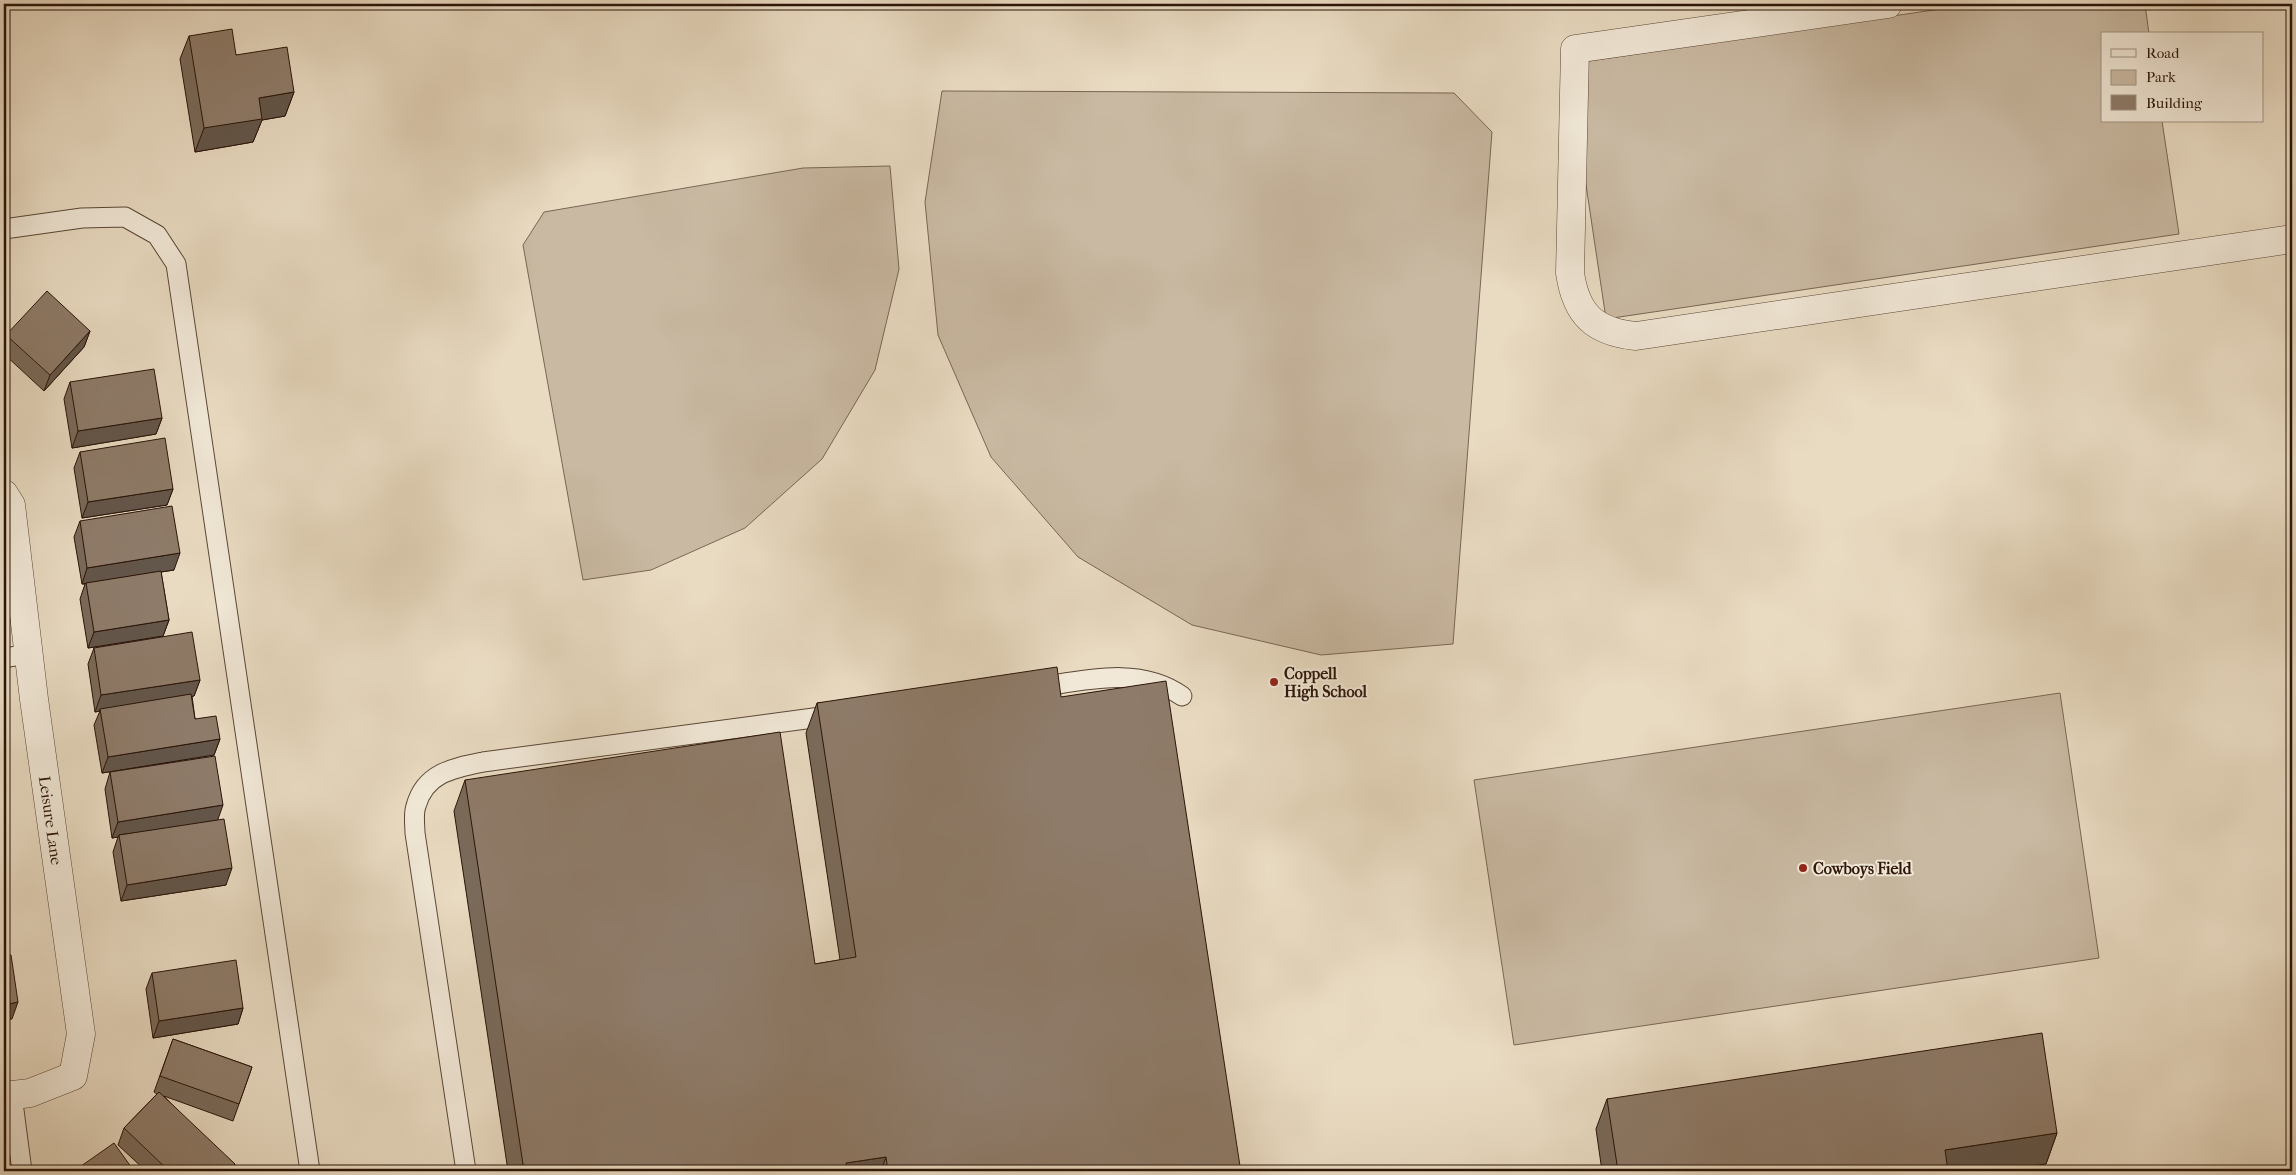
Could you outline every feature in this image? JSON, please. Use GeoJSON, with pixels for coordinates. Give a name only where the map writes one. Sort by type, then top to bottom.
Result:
{"type":"FeatureCollection","features":[{"type":"Feature","properties":{"kind":"street"},"geometry":{"type":"LineString","coordinates":[[1888,4],[1575,49],[1570,273],[1573,293],[1582,311],[1597,325],[1616,334],[1636,336],[2292,239]]}},
{"type":"Feature","properties":{"kind":"street","name":"Leisure Lane"},"geometry":{"type":"LineString","coordinates":[[4,494],[10,505],[16,656],[81,1034],[73,1076],[30,1092],[8,1095]]}},
{"type":"Feature","properties":{"kind":"lane"},"geometry":{"type":"LineString","coordinates":[[4,229],[82,218],[124,217],[157,235],[176,264],[310,1171]]}},
{"type":"Feature","properties":{"kind":"lane"},"geometry":{"type":"LineString","coordinates":[[1020,690],[1118,677],[1143,680],[1172,689],[1182,696]]}},
{"type":"Feature","properties":{"kind":"lane"},"geometry":{"type":"LineString","coordinates":[[466,1171],[415,833],[415,807],[426,784],[450,769],[483,762],[853,713]]}},
{"type":"Feature","properties":{"kind":"lane"},"geometry":{"type":"LineString","coordinates":[[8,1095],[22,1171]]}},
{"type":"Feature","properties":{"kind":"green space"},"geometry":{"type":"Polygon","coordinates":[[[1974,4],[2145,4],[2149,32],[2101,32],[2101,122],[2162,122],[2179,234],[1606,319],[1568,64],[1974,4]]]}},
{"type":"Feature","properties":{"kind":"green space"},"geometry":{"type":"Polygon","coordinates":[[[942,91],[1454,93],[1492,132],[1453,644],[1321,655],[1192,625],[1078,557],[991,457],[938,335],[925,202],[942,91]]]}},
{"type":"Feature","properties":{"kind":"green space"},"geometry":{"type":"Polygon","coordinates":[[[890,166],[899,269],[875,370],[822,459],[745,528],[651,570],[583,580],[523,245],[544,212],[803,168],[890,166]]]}},
{"type":"Feature","properties":{"kind":"green space"},"geometry":{"type":"Polygon","coordinates":[[[2060,693],[2099,958],[1514,1045],[1474,780],[2060,693]]]}},
{"type":"Feature","properties":{"kind":"building"},"geometry":{"type":"Polygon","coordinates":[[[232,29],[236,55],[287,47],[294,92],[259,98],[262,119],[204,128],[189,36],[232,29]]]}},
{"type":"Feature","properties":{"kind":"building"},"geometry":{"type":"Polygon","coordinates":[[[47,291],[90,331],[50,375],[6,335],[47,291]]]}},
{"type":"Feature","properties":{"kind":"building"},"geometry":{"type":"Polygon","coordinates":[[[154,369],[162,418],[78,431],[70,382],[154,369]]]}},
{"type":"Feature","properties":{"kind":"building"},"geometry":{"type":"Polygon","coordinates":[[[165,438],[173,489],[88,502],[80,452],[165,438]]]}},
{"type":"Feature","properties":{"kind":"building"},"geometry":{"type":"Polygon","coordinates":[[[172,506],[180,553],[87,568],[80,521],[172,506]]]}},
{"type":"Feature","properties":{"kind":"building"},"geometry":{"type":"Polygon","coordinates":[[[161,571],[169,620],[94,632],[86,583],[161,571]]]}},
{"type":"Feature","properties":{"kind":"building"},"geometry":{"type":"Polygon","coordinates":[[[192,632],[200,680],[101,695],[94,648],[192,632]]]}},
{"type":"Feature","properties":{"kind":"building"},"geometry":{"type":"Polygon","coordinates":[[[1057,667],[1061,697],[1166,681],[1240,1166],[1207,1171],[888,1171],[886,1157],[846,1163],[847,1171],[524,1171],[465,780],[780,732],[815,964],[856,957],[817,703],[1057,667]]]}},
{"type":"Feature","properties":{"kind":"building"},"geometry":{"type":"Polygon","coordinates":[[[191,694],[195,719],[216,716],[220,739],[108,757],[100,709],[191,694]]]}},
{"type":"Feature","properties":{"kind":"building"},"geometry":{"type":"Polygon","coordinates":[[[215,756],[223,805],[118,822],[110,772],[215,756]]]}},
{"type":"Feature","properties":{"kind":"building"},"geometry":{"type":"Polygon","coordinates":[[[224,819],[232,868],[127,885],[119,835],[224,819]]]}},
{"type":"Feature","properties":{"kind":"building"},"geometry":{"type":"Polygon","coordinates":[[[11,955],[18,1002],[4,1005],[4,956],[11,955]]]}},
{"type":"Feature","properties":{"kind":"building"},"geometry":{"type":"Polygon","coordinates":[[[236,960],[243,1008],[159,1021],[152,973],[236,960]]]}},
{"type":"Feature","properties":{"kind":"building"},"geometry":{"type":"Polygon","coordinates":[[[2042,1033],[2057,1133],[1945,1150],[1948,1171],[1618,1171],[1607,1099],[2042,1033]]]}},
{"type":"Feature","properties":{"kind":"building"},"geometry":{"type":"Polygon","coordinates":[[[173,1039],[252,1067],[239,1104],[160,1076],[173,1039]]]}},
{"type":"Feature","properties":{"kind":"building"},"geometry":{"type":"Polygon","coordinates":[[[159,1092],[235,1164],[228,1171],[169,1171],[124,1128],[159,1092]]]}},
{"type":"Feature","properties":{"kind":"building"},"geometry":{"type":"Polygon","coordinates":[[[114,1143],[134,1171],[74,1171],[114,1143]]]}},
{"type":"Feature","properties":{"kind":"place","name":"Coppell High School"},"geometry":{"type":"Point","coordinates":[1274,682]}},
{"type":"Feature","properties":{"kind":"place","name":"Cowboys Field"},"geometry":{"type":"Point","coordinates":[1803,868]}}]}
